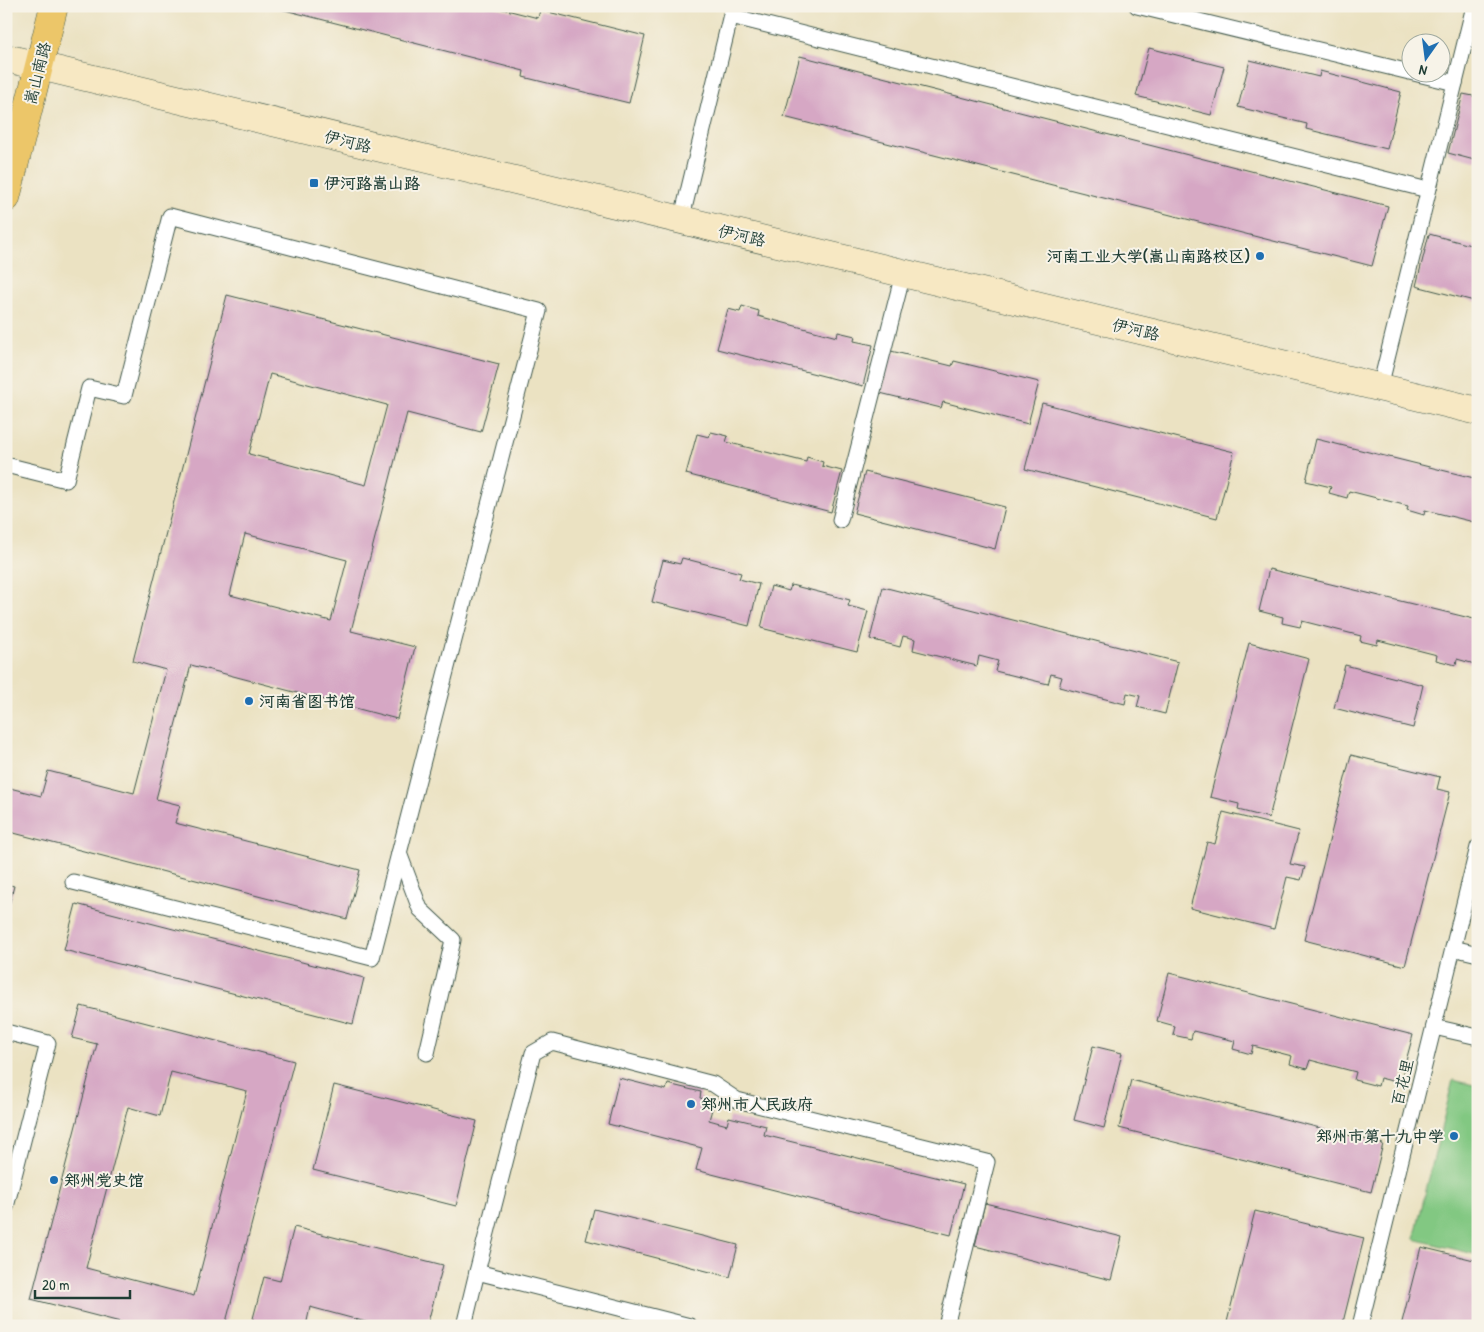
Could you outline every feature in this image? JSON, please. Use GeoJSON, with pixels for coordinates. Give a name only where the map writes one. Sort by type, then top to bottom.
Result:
{"type":"FeatureCollection","features":[{"type":"Feature","properties":{"kind":"main road","name":"嵩山南路"},"geometry":{"type":"LineString","coordinates":[[6,198],[54,6]]}},
{"type":"Feature","properties":{"kind":"street","name":"伊河路"},"geometry":{"type":"LineString","coordinates":[[6,58],[1478,411]]}},
{"type":"Feature","properties":{"kind":"lane"},"geometry":{"type":"LineString","coordinates":[[1137,6],[1455,83]]}},
{"type":"Feature","properties":{"kind":"lane"},"geometry":{"type":"LineString","coordinates":[[1380,386],[1474,6]]}},
{"type":"Feature","properties":{"kind":"lane"},"geometry":{"type":"LineString","coordinates":[[681,221],[732,11],[1428,190]]}},
{"type":"Feature","properties":{"kind":"lane"},"geometry":{"type":"LineString","coordinates":[[6,465],[66,480],[89,388],[124,396],[170,216],[539,311],[372,958],[73,882]]}},
{"type":"Feature","properties":{"kind":"lane"},"geometry":{"type":"LineString","coordinates":[[840,520],[903,274]]}},
{"type":"Feature","properties":{"kind":"lane","name":"百花里"},"geometry":{"type":"LineString","coordinates":[[1360,1326],[1478,848]]}},
{"type":"Feature","properties":{"kind":"lane"},"geometry":{"type":"LineString","coordinates":[[399,854],[420,909],[453,940],[427,1053]]}},
{"type":"Feature","properties":{"kind":"lane"},"geometry":{"type":"LineString","coordinates":[[1453,948],[1478,954]]}},
{"type":"Feature","properties":{"kind":"lane"},"geometry":{"type":"LineString","coordinates":[[1434,1027],[1478,1038]]}},
{"type":"Feature","properties":{"kind":"lane"},"geometry":{"type":"LineString","coordinates":[[6,1032],[48,1043],[6,1208]]}},
{"type":"Feature","properties":{"kind":"lane"},"geometry":{"type":"LineString","coordinates":[[464,1326],[533,1053],[552,1042],[713,1084],[737,1100],[987,1162],[946,1326]]}},
{"type":"Feature","properties":{"kind":"lane"},"geometry":{"type":"LineString","coordinates":[[477,1272],[690,1326]]}},
{"type":"Feature","properties":{"kind":"green space"},"geometry":{"type":"Polygon","coordinates":[[[1453,1080],[1478,1086],[1478,1255],[1414,1239],[1453,1080]]]}},
{"type":"Feature","properties":{"kind":"building"},"geometry":{"type":"Polygon","coordinates":[[[269,6],[491,6],[538,18],[540,10],[645,36],[629,103],[523,77],[524,71],[269,6]]]}},
{"type":"Feature","properties":{"kind":"building"},"geometry":{"type":"Polygon","coordinates":[[[1149,48],[1224,67],[1211,115],[1136,96],[1149,48]]]}},
{"type":"Feature","properties":{"kind":"building"},"geometry":{"type":"Polygon","coordinates":[[[800,56],[1388,206],[1372,266],[784,117],[800,56]]]}},
{"type":"Feature","properties":{"kind":"building"},"geometry":{"type":"Polygon","coordinates":[[[1250,60],[1319,77],[1320,71],[1401,92],[1387,149],[1306,129],[1307,124],[1238,107],[1250,60]]]}},
{"type":"Feature","properties":{"kind":"building"},"geometry":{"type":"Polygon","coordinates":[[[1463,94],[1478,97],[1478,161],[1448,153],[1463,94]]]}},
{"type":"Feature","properties":{"kind":"building"},"geometry":{"type":"Polygon","coordinates":[[[1429,234],[1478,247],[1478,302],[1416,286],[1429,234]]]}},
{"type":"Feature","properties":{"kind":"building"},"geometry":{"type":"Polygon","coordinates":[[[227,295],[499,364],[481,432],[407,413],[351,631],[415,647],[397,719],[191,665],[156,799],[180,805],[175,823],[360,870],[347,919],[6,831],[6,787],[41,796],[48,771],[134,793],[166,670],[133,661],[227,295]],[[270,374],[249,454],[366,485],[387,405],[270,374]],[[245,534],[230,595],[331,621],[347,560],[245,534]]]}},
{"type":"Feature","properties":{"kind":"building"},"geometry":{"type":"Polygon","coordinates":[[[742,306],[759,311],[758,316],[837,337],[838,332],[855,336],[854,341],[873,345],[863,386],[717,349],[728,309],[740,312],[742,306]]]}},
{"type":"Feature","properties":{"kind":"building"},"geometry":{"type":"Polygon","coordinates":[[[891,351],[952,366],[954,361],[1039,382],[1028,424],[943,402],[941,408],[880,393],[891,351]]]}},
{"type":"Feature","properties":{"kind":"building"},"geometry":{"type":"Polygon","coordinates":[[[1042,403],[1234,452],[1217,518],[1025,469],[1042,403]]]}},
{"type":"Feature","properties":{"kind":"building"},"geometry":{"type":"Polygon","coordinates":[[[711,432],[728,436],[726,442],[806,462],[807,457],[823,462],[822,466],[842,471],[831,512],[686,474],[697,434],[709,437],[711,432]]]}},
{"type":"Feature","properties":{"kind":"building"},"geometry":{"type":"Polygon","coordinates":[[[1316,439],[1478,479],[1478,523],[1425,510],[1424,515],[1407,510],[1408,506],[1349,491],[1347,498],[1329,493],[1331,487],[1306,481],[1316,439]]]}},
{"type":"Feature","properties":{"kind":"building"},"geometry":{"type":"Polygon","coordinates":[[[865,472],[1005,507],[995,549],[854,513],[865,472]]]}},
{"type":"Feature","properties":{"kind":"building"},"geometry":{"type":"Polygon","coordinates":[[[682,558],[741,573],[739,579],[759,584],[749,626],[652,602],[663,560],[680,564],[682,558]]]}},
{"type":"Feature","properties":{"kind":"building"},"geometry":{"type":"Polygon","coordinates":[[[1269,569],[1478,620],[1478,665],[1457,659],[1456,665],[1436,660],[1437,655],[1378,640],[1377,645],[1360,641],[1361,636],[1302,621],[1300,627],[1282,623],[1283,617],[1259,611],[1269,569]]]}},
{"type":"Feature","properties":{"kind":"building"},"geometry":{"type":"Polygon","coordinates":[[[791,585],[850,600],[848,606],[868,611],[857,652],[761,628],[771,586],[789,591],[791,585]]]}},
{"type":"Feature","properties":{"kind":"building"},"geometry":{"type":"Polygon","coordinates":[[[883,587],[1178,662],[1165,714],[1137,707],[1140,696],[1127,693],[1125,704],[1059,687],[1062,677],[1051,674],[1048,684],[995,671],[998,661],[979,656],[977,666],[913,650],[915,639],[903,636],[900,647],[870,639],[883,587]]]}},
{"type":"Feature","properties":{"kind":"building"},"geometry":{"type":"Polygon","coordinates":[[[1249,643],[1309,659],[1269,818],[1238,810],[1239,804],[1210,797],[1249,643]]]}},
{"type":"Feature","properties":{"kind":"building"},"geometry":{"type":"Polygon","coordinates":[[[1345,665],[1423,685],[1413,728],[1334,708],[1345,665]]]}},
{"type":"Feature","properties":{"kind":"building"},"geometry":{"type":"Polygon","coordinates":[[[1351,755],[1440,777],[1437,789],[1450,792],[1405,966],[1304,940],[1351,755]]]}},
{"type":"Feature","properties":{"kind":"building"},"geometry":{"type":"Polygon","coordinates":[[[1223,812],[1299,831],[1290,864],[1305,867],[1301,880],[1287,877],[1274,929],[1190,908],[1207,842],[1215,844],[1223,812]]]}},
{"type":"Feature","properties":{"kind":"building"},"geometry":{"type":"Polygon","coordinates":[[[6,884],[14,886],[7,913],[6,913],[6,884]]]}},
{"type":"Feature","properties":{"kind":"building"},"geometry":{"type":"Polygon","coordinates":[[[76,904],[364,978],[353,1024],[64,950],[76,904]]]}},
{"type":"Feature","properties":{"kind":"building"},"geometry":{"type":"Polygon","coordinates":[[[1169,973],[1413,1035],[1400,1083],[1380,1078],[1378,1086],[1354,1080],[1356,1072],[1310,1060],[1307,1069],[1290,1064],[1292,1056],[1253,1046],[1251,1054],[1233,1049],[1235,1041],[1193,1031],[1191,1039],[1173,1035],[1175,1026],[1157,1021],[1169,973]]]}},
{"type":"Feature","properties":{"kind":"building"},"geometry":{"type":"Polygon","coordinates":[[[81,1006],[294,1061],[225,1326],[136,1326],[31,1299],[97,1044],[72,1038],[81,1006]],[[171,1072],[160,1116],[128,1107],[86,1268],[194,1296],[247,1091],[171,1072]]]}},
{"type":"Feature","properties":{"kind":"building"},"geometry":{"type":"Polygon","coordinates":[[[1093,1046],[1122,1053],[1104,1128],[1074,1120],[1093,1046]]]}},
{"type":"Feature","properties":{"kind":"building"},"geometry":{"type":"Polygon","coordinates":[[[619,1078],[666,1090],[668,1084],[701,1092],[700,1098],[714,1102],[709,1120],[727,1125],[729,1117],[766,1126],[764,1135],[964,1184],[951,1235],[696,1170],[702,1148],[608,1124],[619,1078]]]}},
{"type":"Feature","properties":{"kind":"building"},"geometry":{"type":"Polygon","coordinates":[[[1131,1080],[1383,1144],[1371,1192],[1119,1128],[1131,1080]]]}},
{"type":"Feature","properties":{"kind":"building"},"geometry":{"type":"Polygon","coordinates":[[[334,1085],[477,1121],[456,1206],[313,1170],[334,1085]]]}},
{"type":"Feature","properties":{"kind":"building"},"geometry":{"type":"Polygon","coordinates":[[[985,1203],[1122,1237],[1111,1280],[975,1246],[985,1203]]]}},
{"type":"Feature","properties":{"kind":"building"},"geometry":{"type":"Polygon","coordinates":[[[594,1209],[738,1245],[730,1277],[586,1240],[594,1209]]]}},
{"type":"Feature","properties":{"kind":"building"},"geometry":{"type":"Polygon","coordinates":[[[1255,1211],[1364,1238],[1342,1326],[1226,1326],[1255,1211]]]}},
{"type":"Feature","properties":{"kind":"building"},"geometry":{"type":"Polygon","coordinates":[[[294,1227],[443,1265],[427,1326],[381,1326],[310,1307],[306,1326],[251,1326],[264,1277],[280,1281],[294,1227]]]}},
{"type":"Feature","properties":{"kind":"building"},"geometry":{"type":"Polygon","coordinates":[[[1421,1247],[1478,1261],[1478,1326],[1401,1326],[1421,1247]]]}},
{"type":"Feature","properties":{"kind":"place","name":"伊河路嵩山路"},"geometry":{"type":"Point","coordinates":[314,183]}},
{"type":"Feature","properties":{"kind":"place","name":"河南工业大学(嵩山南路校区)"},"geometry":{"type":"Point","coordinates":[1260,256]}},
{"type":"Feature","properties":{"kind":"place","name":"河南省图书馆"},"geometry":{"type":"Point","coordinates":[249,701]}},
{"type":"Feature","properties":{"kind":"place","name":"郑州市人民政府"},"geometry":{"type":"Point","coordinates":[691,1104]}},
{"type":"Feature","properties":{"kind":"place","name":"郑州市第十九中学"},"geometry":{"type":"Point","coordinates":[1454,1136]}},
{"type":"Feature","properties":{"kind":"place","name":"郑州党史馆"},"geometry":{"type":"Point","coordinates":[54,1180]}}]}
